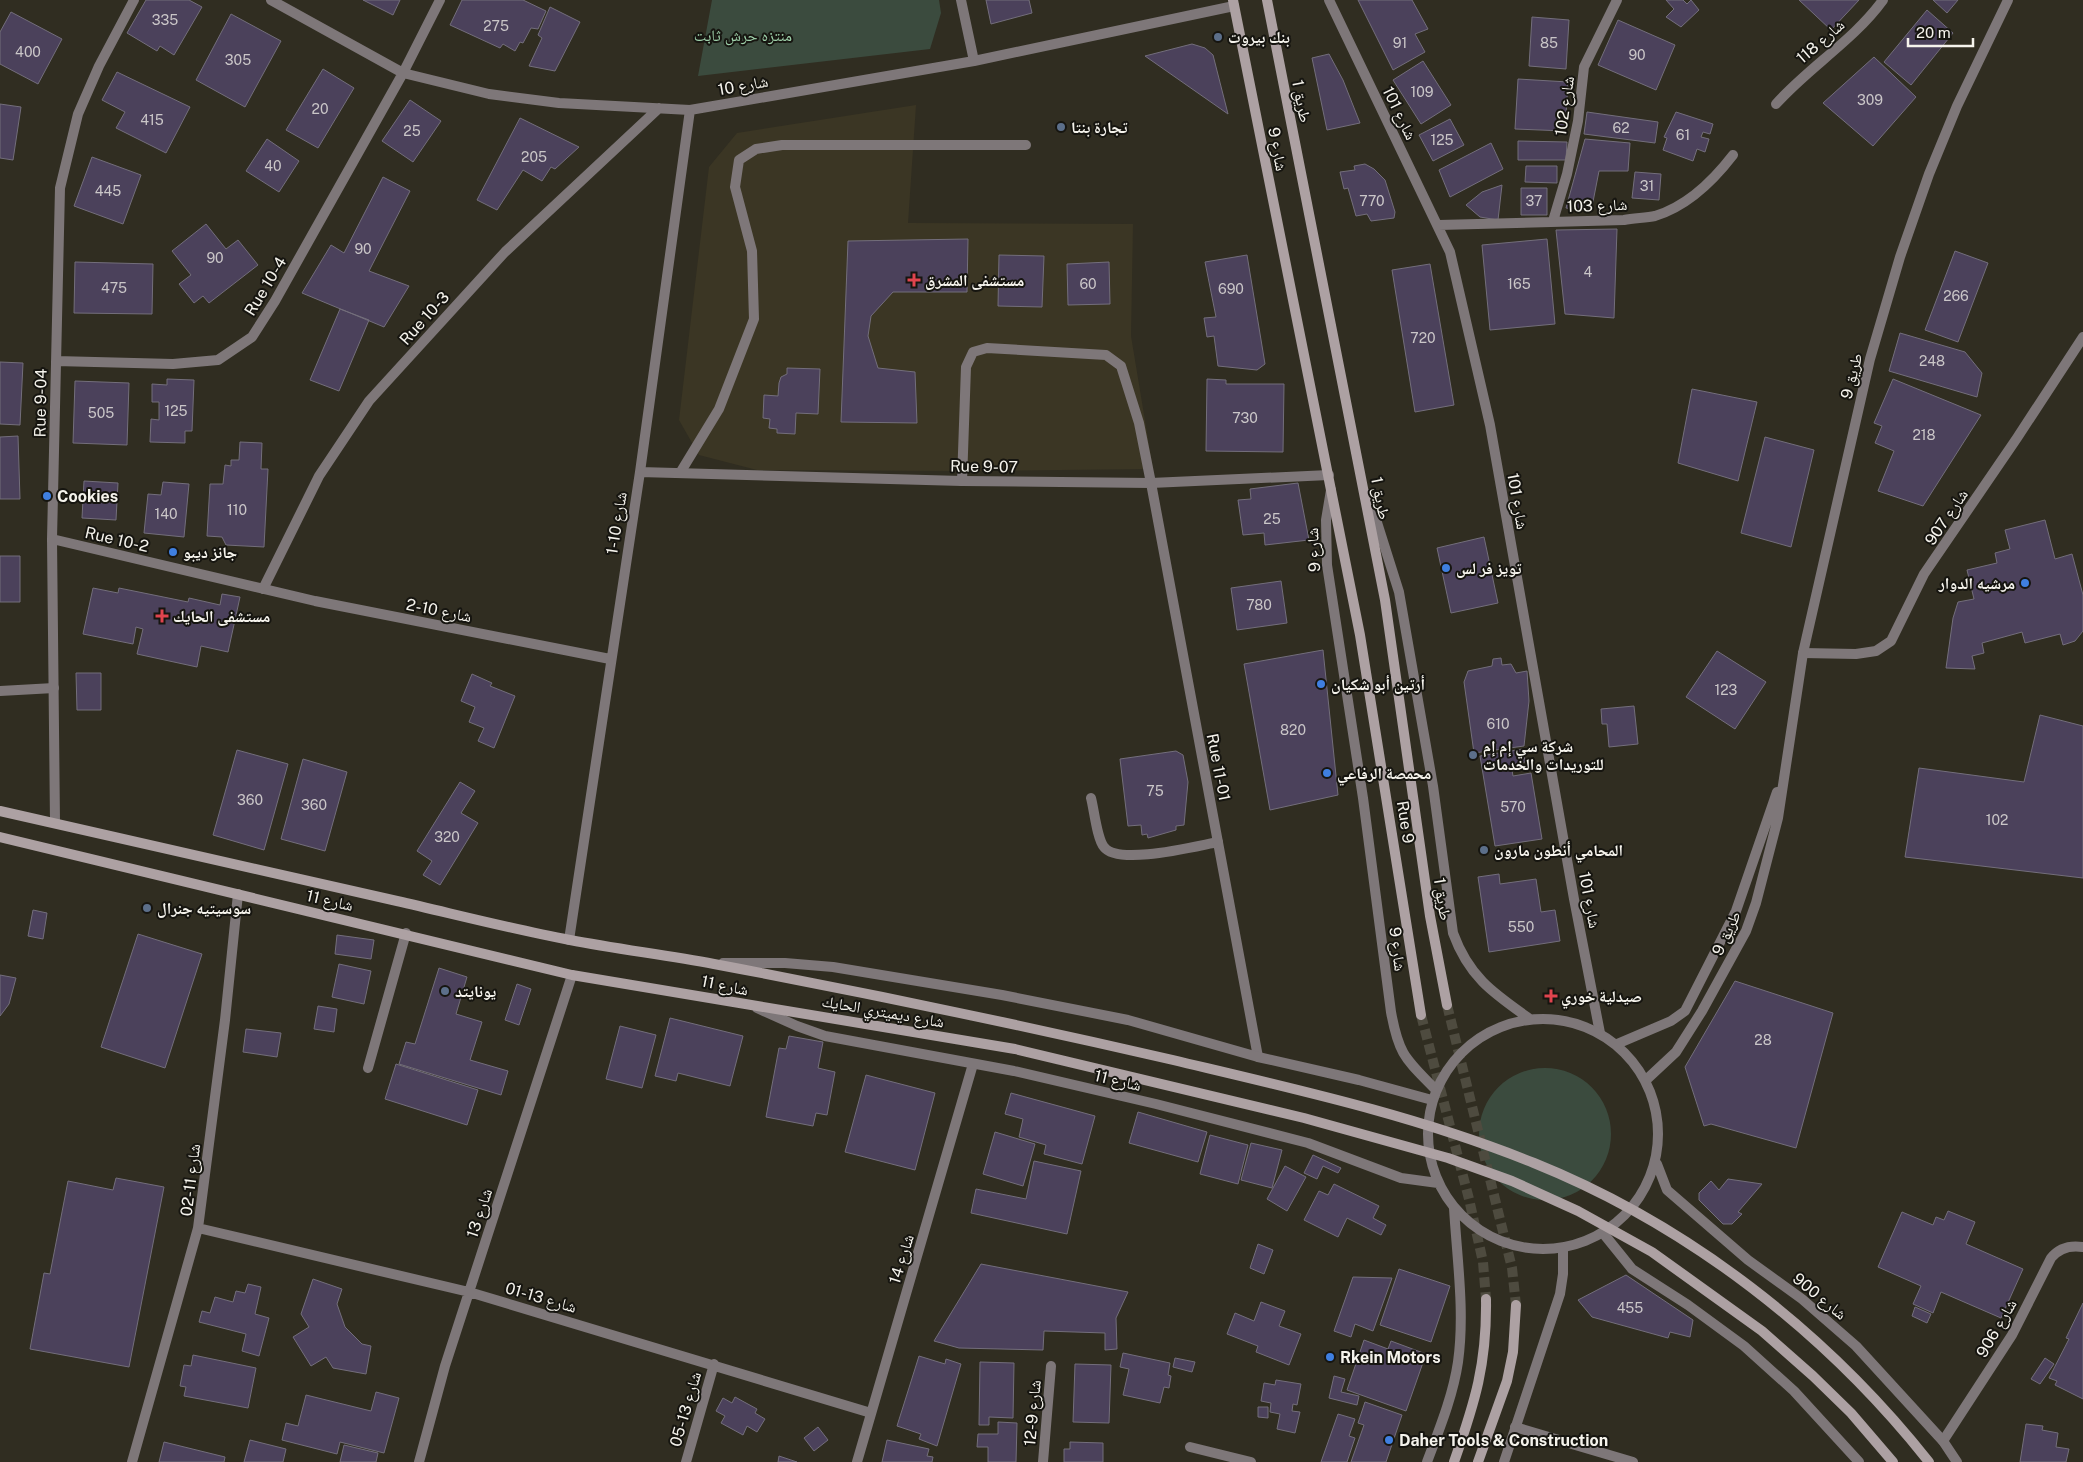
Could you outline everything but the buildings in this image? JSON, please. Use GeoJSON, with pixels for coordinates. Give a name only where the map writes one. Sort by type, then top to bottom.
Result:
{"type":"FeatureCollection","features":[{"type":"Feature","properties":{"kind":"main road","name":"طريق 1"},"geometry":{"type":"LineString","coordinates":[[1268,0],[1386,600],[1428,906],[1447,1006]]}},
{"type":"Feature","properties":{"kind":"main road","name":"شارع 9"},"geometry":{"type":"LineString","coordinates":[[1233,3],[1331,486]]}},
{"type":"Feature","properties":{"kind":"main road","name":"Rue 9"},"geometry":{"type":"LineString","coordinates":[[1331,486],[1372,702],[1421,1015]]}},
{"type":"Feature","properties":{"kind":"main road","name":"شارع 11"},"geometry":{"type":"LineString","coordinates":[[0,811],[569,940],[707,963],[1022,1025],[1310,1092],[1404,1119],[1505,1153],[1569,1179],[1657,1225],[1716,1262],[1772,1304],[1830,1352],[1929,1462]]}},
{"type":"Feature","properties":{"kind":"main road","name":"شارع 11"},"geometry":{"type":"LineString","coordinates":[[0,837],[406,933],[572,975],[745,1002]]}},
{"type":"Feature","properties":{"kind":"main road","name":"شارع ديميتري الحايك"},"geometry":{"type":"LineString","coordinates":[[745,1002],[1015,1049],[1388,1140],[1448,1158],[1512,1181],[1578,1211],[1652,1252],[1762,1331],[1814,1376],[1851,1413],[1891,1460]]}},
{"type":"Feature","properties":{"kind":"main road"},"geometry":{"type":"LineString","coordinates":[[1454,1462],[1472,1410],[1482,1371],[1487,1332],[1486,1300]]}},
{"type":"Feature","properties":{"kind":"main road"},"geometry":{"type":"LineString","coordinates":[[1478,1462],[1507,1381],[1513,1352],[1516,1305]]}},
{"type":"Feature","properties":{"kind":"street","name":"Rue 9-04"},"geometry":{"type":"LineString","coordinates":[[55,823],[52,539],[60,188],[69,144],[78,114],[99,66],[134,0]]}},
{"type":"Feature","properties":{"kind":"street","name":"شارع 10"},"geometry":{"type":"LineString","coordinates":[[271,0],[403,73],[489,94],[559,103],[690,110],[974,61],[1233,3]]}},
{"type":"Feature","properties":{"kind":"street","name":"Rue 10-4"},"geometry":{"type":"LineString","coordinates":[[56,361],[173,364],[218,360],[252,337],[275,301],[403,73],[440,0]]}},
{"type":"Feature","properties":{"kind":"street"},"geometry":{"type":"LineString","coordinates":[[961,0],[974,61]]}},
{"type":"Feature","properties":{"kind":"street","name":"شارع 101"},"geometry":{"type":"LineString","coordinates":[[1329,0],[1439,225],[1450,252],[1490,426],[1572,889],[1600,1033]]}},
{"type":"Feature","properties":{"kind":"street","name":"شارع 102"},"geometry":{"type":"LineString","coordinates":[[1553,222],[1567,174],[1578,121],[1584,68],[1618,0]]}},
{"type":"Feature","properties":{"kind":"street","name":"شارع 118"},"geometry":{"type":"LineString","coordinates":[[1776,104],[1797,80],[1841,44],[1883,0]]}},
{"type":"Feature","properties":{"kind":"street","name":"طريق 9"},"geometry":{"type":"LineString","coordinates":[[1646,1080],[1676,1052],[1702,1011],[1746,931],[1778,818],[1782,777],[1803,653],[1860,396],[1915,211],[1943,138],[1995,23],[2008,0]]}},
{"type":"Feature","properties":{"kind":"street","name":"Rue 10-3"},"geometry":{"type":"LineString","coordinates":[[263,589],[319,476],[370,401],[505,252],[659,108]]}},
{"type":"Feature","properties":{"kind":"street","name":"شارع 10-1"},"geometry":{"type":"LineString","coordinates":[[569,940],[610,659],[640,472],[690,110]]}},
{"type":"Feature","properties":{"kind":"street"},"geometry":{"type":"LineString","coordinates":[[680,473],[720,409],[754,319],[752,251],[735,187],[739,160],[756,149],[782,145],[1026,145]]}},
{"type":"Feature","properties":{"kind":"street","name":"شارع 103"},"geometry":{"type":"LineString","coordinates":[[1439,225],[1624,220],[1655,216],[1677,206],[1705,188],[1733,155]]}},
{"type":"Feature","properties":{"kind":"street","name":"شارع 907"},"geometry":{"type":"LineString","coordinates":[[1803,653],[1856,654],[1876,651],[1892,641],[1924,574],[2012,446],[2083,336]]}},
{"type":"Feature","properties":{"kind":"street","name":"Rue 11-01"},"geometry":{"type":"LineString","coordinates":[[962,481],[966,367],[973,352],[987,348],[1106,355],[1121,366],[1139,423],[1151,483],[1258,1057]]}},
{"type":"Feature","properties":{"kind":"street","name":"Rue 9-07"},"geometry":{"type":"LineString","coordinates":[[640,472],[962,481],[1151,483],[1329,475]]}},
{"type":"Feature","properties":{"kind":"street"},"geometry":{"type":"LineString","coordinates":[[1363,480],[1399,592],[1433,786],[1453,933],[1460,954],[1473,974],[1488,989],[1530,1019]]}},
{"type":"Feature","properties":{"kind":"street","name":"شارع 9"},"geometry":{"type":"LineString","coordinates":[[1331,486],[1326,520],[1327,565],[1363,798],[1391,1012],[1396,1040],[1403,1057],[1434,1095]]}},
{"type":"Feature","properties":{"kind":"street","name":"Rue 10-2"},"geometry":{"type":"LineString","coordinates":[[52,539],[263,589]]}},
{"type":"Feature","properties":{"kind":"street","name":"شارع 10-2"},"geometry":{"type":"LineString","coordinates":[[263,589],[610,659]]}},
{"type":"Feature","properties":{"kind":"street"},"geometry":{"type":"LineString","coordinates":[[0,691],[54,688]]}},
{"type":"Feature","properties":{"kind":"street","name":"طريق 9"},"geometry":{"type":"LineString","coordinates":[[1616,1044],[1672,1021],[1685,1010],[1736,911],[1782,777]]}},
{"type":"Feature","properties":{"kind":"street"},"geometry":{"type":"LineString","coordinates":[[1091,798],[1103,846],[1110,853],[1146,855],[1218,842]]}},
{"type":"Feature","properties":{"kind":"street","name":"شارع 11-02"},"geometry":{"type":"LineString","coordinates":[[132,1462],[198,1228],[225,1020],[238,894]]}},
{"type":"Feature","properties":{"kind":"street"},"geometry":{"type":"LineString","coordinates":[[368,1068],[406,933]]}},
{"type":"Feature","properties":{"kind":"street","name":"شارع 11"},"geometry":{"type":"LineString","coordinates":[[707,963],[785,963],[833,967],[1002,995],[1128,1020],[1258,1057],[1434,1095]]}},
{"type":"Feature","properties":{"kind":"street","name":"شارع 13"},"geometry":{"type":"LineString","coordinates":[[419,1462],[445,1366],[572,975]]}},
{"type":"Feature","properties":{"kind":"street","name":"شارع 11"},"geometry":{"type":"LineString","coordinates":[[745,1002],[797,1026],[825,1036],[973,1064],[1156,1104],[1308,1143],[1401,1178],[1438,1183]]}},
{"type":"Feature","properties":{"kind":"street"},"geometry":{"type":"LineString","coordinates":[[1530,1019],[1566,1021],[1600,1033],[1616,1044],[1633,1060],[1646,1080],[1658,1116],[1657,1164],[1627,1214],[1603,1233],[1584,1243],[1562,1248],[1523,1248],[1485,1234],[1454,1208],[1438,1183],[1427,1142],[1434,1095],[1458,1056],[1490,1031],[1530,1019]]}},
{"type":"Feature","properties":{"kind":"street","name":"شارع 14"},"geometry":{"type":"LineString","coordinates":[[857,1462],[973,1064]]}},
{"type":"Feature","properties":{"kind":"street","name":"شارع 900"},"geometry":{"type":"LineString","coordinates":[[1657,1164],[1667,1190],[1748,1260],[1802,1299],[1856,1346],[1943,1441],[1957,1462]]}},
{"type":"Feature","properties":{"kind":"street"},"geometry":{"type":"LineString","coordinates":[[1428,1462],[1458,1364],[1461,1325],[1454,1208]]}},
{"type":"Feature","properties":{"kind":"street","name":"شارع 13-01"},"geometry":{"type":"LineString","coordinates":[[198,1228],[469,1292],[714,1364],[871,1413]]}},
{"type":"Feature","properties":{"kind":"street"},"geometry":{"type":"LineString","coordinates":[[1603,1233],[1632,1269],[1688,1305],[1744,1346],[1794,1391],[1859,1462]]}},
{"type":"Feature","properties":{"kind":"street","name":"شارع 906"},"geometry":{"type":"LineString","coordinates":[[1943,1441],[2012,1335],[2051,1258],[2058,1250],[2068,1247],[2083,1248]]}},
{"type":"Feature","properties":{"kind":"street"},"geometry":{"type":"LineString","coordinates":[[1504,1462],[1560,1294],[1563,1274],[1562,1248]]}},
{"type":"Feature","properties":{"kind":"street","name":"شارع 13-05"},"geometry":{"type":"LineString","coordinates":[[686,1462],[714,1364]]}},
{"type":"Feature","properties":{"kind":"street","name":"شارع 9-12"},"geometry":{"type":"LineString","coordinates":[[1043,1462],[1051,1366]]}},
{"type":"Feature","properties":{"kind":"street"},"geometry":{"type":"LineString","coordinates":[[1515,1427],[1633,1462]]}},
{"type":"Feature","properties":{"kind":"street"},"geometry":{"type":"LineString","coordinates":[[1190,1447],[1250,1462]]}},
{"type":"Feature","properties":{"kind":"shaded area","name":"مستشفى المشرق"},"geometry":{"type":"Polygon","coordinates":[[[916,105],[908,223],[1133,224],[1131,336],[1153,469],[958,471],[757,470],[699,455],[679,420],[709,167],[737,133],[916,105]]]}},
{"type":"Feature","properties":{"kind":"green space","name":"منتزه حرش ثابت"},"geometry":{"type":"Polygon","coordinates":[[[712,0],[939,0],[941,13],[930,49],[698,76],[712,0]]]}},
{"type":"Feature","properties":{"kind":"green space"},"geometry":{"type":"Polygon","coordinates":[[[1545,1068],[1558,1069],[1570,1073],[1592,1087],[1606,1109],[1610,1121],[1610,1147],[1606,1159],[1592,1181],[1570,1195],[1558,1199],[1545,1200],[1532,1199],[1520,1195],[1498,1181],[1484,1159],[1480,1147],[1479,1134],[1480,1121],[1484,1109],[1498,1087],[1520,1073],[1532,1069],[1545,1068]]]}},
{"type":"Feature","properties":{"kind":"tunnel"},"geometry":{"type":"LineString","coordinates":[[1447,1005],[1512,1268],[1516,1305]]}},
{"type":"Feature","properties":{"kind":"tunnel"},"geometry":{"type":"LineString","coordinates":[[1421,1015],[1469,1199],[1483,1262],[1486,1299]]}},
{"type":"Feature","properties":{"kind":"place","name":"بنك بيروت"},"geometry":{"type":"Point","coordinates":[1218,37]}},
{"type":"Feature","properties":{"kind":"place","name":"تجارة بنتا"},"geometry":{"type":"Point","coordinates":[1061,127]}},
{"type":"Feature","properties":{"kind":"place","name":"مستشفى المشرق"},"geometry":{"type":"Point","coordinates":[914,280]}},
{"type":"Feature","properties":{"kind":"place","name":"Cookies"},"geometry":{"type":"Point","coordinates":[47,496]}},
{"type":"Feature","properties":{"kind":"place","name":"جانز ديبو"},"geometry":{"type":"Point","coordinates":[173,552]}},
{"type":"Feature","properties":{"kind":"place","name":"تويز فر لس"},"geometry":{"type":"Point","coordinates":[1446,568]}},
{"type":"Feature","properties":{"kind":"place","name":"مرشيه الدوار"},"geometry":{"type":"Point","coordinates":[2025,583]}},
{"type":"Feature","properties":{"kind":"place","name":"مستشفى الحايك"},"geometry":{"type":"Point","coordinates":[162,616]}},
{"type":"Feature","properties":{"kind":"place","name":"أرتين أبو شكيان"},"geometry":{"type":"Point","coordinates":[1321,684]}},
{"type":"Feature","properties":{"kind":"place","name":"شركة سي إم إم للتوريدات والخدمات"},"geometry":{"type":"Point","coordinates":[1473,755]}},
{"type":"Feature","properties":{"kind":"place","name":"محمصة الرفاعي"},"geometry":{"type":"Point","coordinates":[1327,773]}},
{"type":"Feature","properties":{"kind":"place","name":"المحامي أنطون مارون"},"geometry":{"type":"Point","coordinates":[1484,850]}},
{"type":"Feature","properties":{"kind":"place","name":"سوسيتيه جنرال"},"geometry":{"type":"Point","coordinates":[147,908]}},
{"type":"Feature","properties":{"kind":"place","name":"يونايتد"},"geometry":{"type":"Point","coordinates":[445,991]}},
{"type":"Feature","properties":{"kind":"place","name":"صيدلية خوري"},"geometry":{"type":"Point","coordinates":[1551,996]}},
{"type":"Feature","properties":{"kind":"place","name":"Rkein Motors"},"geometry":{"type":"Point","coordinates":[1330,1357]}},
{"type":"Feature","properties":{"kind":"place","name":"Daher Tools & Construction"},"geometry":{"type":"Point","coordinates":[1389,1440]}}]}
